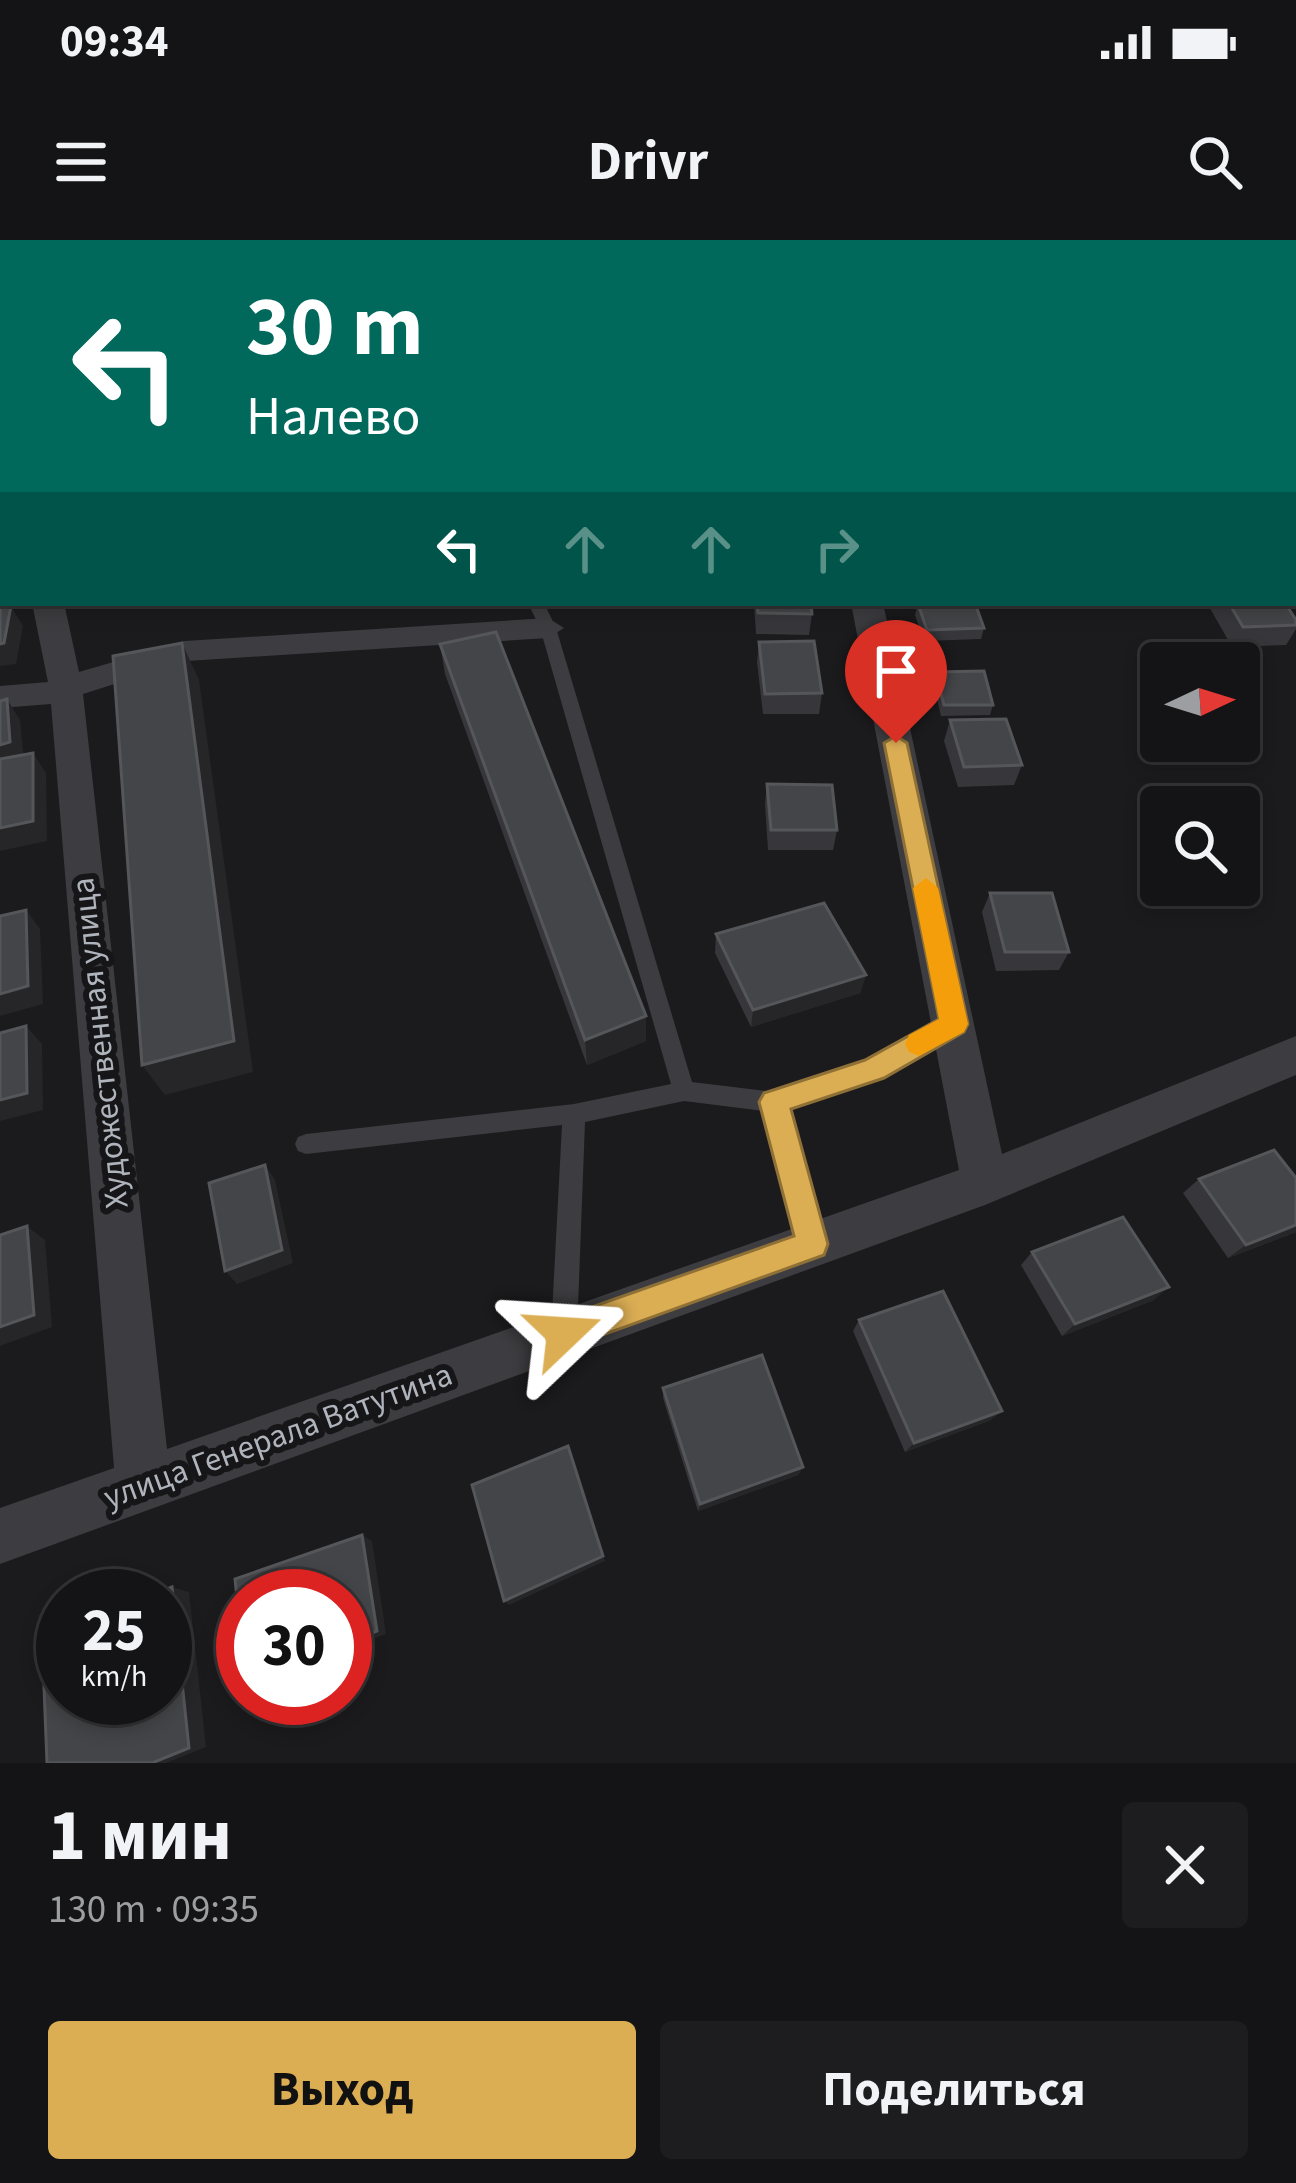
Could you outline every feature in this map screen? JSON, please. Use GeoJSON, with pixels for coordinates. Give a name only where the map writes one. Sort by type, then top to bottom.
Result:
{"type":"FeatureCollection","features":[{"type":"Feature","properties":{"kind":"street","name":"Художественная улица"},"geometry":{"type":"LineString","coordinates":[[49,606],[66,688],[143,1485]]}},
{"type":"Feature","properties":{"kind":"street"},"geometry":{"type":"LineString","coordinates":[[868,606],[985,1183]]}},
{"type":"Feature","properties":{"kind":"street"},"geometry":{"type":"LineString","coordinates":[[0,697],[66,688],[185,651],[542,615]]}},
{"type":"Feature","properties":{"kind":"street","name":"улица Генерала Ватутина"},"geometry":{"type":"LineString","coordinates":[[0,1536],[985,1183],[1296,1055]]}},
{"type":"Feature","properties":{"kind":"lane"},"geometry":{"type":"LineString","coordinates":[[542,615],[684,1091]]}},
{"type":"Feature","properties":{"kind":"lane"},"geometry":{"type":"LineString","coordinates":[[306,1144],[574,1114],[684,1091],[774,1102],[874,1069],[954,1024]]}},
{"type":"Feature","properties":{"kind":"lane"},"geometry":{"type":"LineString","coordinates":[[774,1102],[812,1244]]}},
{"type":"Feature","properties":{"kind":"lane"},"geometry":{"type":"LineString","coordinates":[[564,1333],[574,1114]]}},
{"type":"Feature","properties":{"kind":"building"},"geometry":{"type":"Polygon","coordinates":[[[11,606],[4,643],[0,644],[0,607],[11,606]]]}},
{"type":"Feature","properties":{"kind":"building"},"geometry":{"type":"Polygon","coordinates":[[[757,606],[811,606],[812,614],[758,613],[757,606]]]}},
{"type":"Feature","properties":{"kind":"building"},"geometry":{"type":"Polygon","coordinates":[[[919,606],[976,606],[984,628],[927,630],[919,606]]]}},
{"type":"Feature","properties":{"kind":"building"},"geometry":{"type":"Polygon","coordinates":[[[1231,606],[1287,606],[1296,620],[1296,625],[1243,627],[1231,606]]]}},
{"type":"Feature","properties":{"kind":"building"},"geometry":{"type":"Polygon","coordinates":[[[496,632],[646,1016],[585,1040],[440,644],[496,632]]]}},
{"type":"Feature","properties":{"kind":"building"},"geometry":{"type":"Polygon","coordinates":[[[814,641],[822,693],[765,694],[759,642],[814,641]]]}},
{"type":"Feature","properties":{"kind":"building"},"geometry":{"type":"Polygon","coordinates":[[[182,643],[234,1041],[142,1065],[113,656],[182,643]]]}},
{"type":"Feature","properties":{"kind":"building"},"geometry":{"type":"Polygon","coordinates":[[[984,671],[993,705],[944,705],[935,672],[984,671]]]}},
{"type":"Feature","properties":{"kind":"building"},"geometry":{"type":"Polygon","coordinates":[[[7,699],[10,742],[0,745],[0,701],[7,699]]]}},
{"type":"Feature","properties":{"kind":"building"},"geometry":{"type":"Polygon","coordinates":[[[1006,719],[1022,765],[964,767],[950,720],[1006,719]]]}},
{"type":"Feature","properties":{"kind":"building"},"geometry":{"type":"Polygon","coordinates":[[[33,753],[33,821],[0,828],[0,759],[33,753]]]}},
{"type":"Feature","properties":{"kind":"building"},"geometry":{"type":"Polygon","coordinates":[[[767,784],[832,785],[837,830],[771,830],[767,784]]]}},
{"type":"Feature","properties":{"kind":"building"},"geometry":{"type":"Polygon","coordinates":[[[990,893],[1052,893],[1069,952],[1005,952],[990,893]]]}},
{"type":"Feature","properties":{"kind":"building"},"geometry":{"type":"Polygon","coordinates":[[[824,903],[866,975],[753,1010],[716,934],[824,903]]]}},
{"type":"Feature","properties":{"kind":"building"},"geometry":{"type":"Polygon","coordinates":[[[26,910],[28,986],[0,994],[0,916],[26,910]]]}},
{"type":"Feature","properties":{"kind":"building"},"geometry":{"type":"Polygon","coordinates":[[[26,1026],[27,1093],[0,1100],[0,1033],[26,1026]]]}},
{"type":"Feature","properties":{"kind":"building"},"geometry":{"type":"Polygon","coordinates":[[[1274,1150],[1296,1178],[1296,1225],[1246,1245],[1199,1179],[1274,1150]]]}},
{"type":"Feature","properties":{"kind":"building"},"geometry":{"type":"Polygon","coordinates":[[[265,1165],[282,1250],[225,1271],[209,1183],[265,1165]]]}},
{"type":"Feature","properties":{"kind":"building"},"geometry":{"type":"Polygon","coordinates":[[[1123,1217],[1169,1287],[1075,1324],[1032,1252],[1123,1217]]]}},
{"type":"Feature","properties":{"kind":"building"},"geometry":{"type":"Polygon","coordinates":[[[27,1226],[34,1315],[0,1327],[0,1235],[27,1226]]]}},
{"type":"Feature","properties":{"kind":"building"},"geometry":{"type":"Polygon","coordinates":[[[943,1291],[1002,1411],[914,1443],[859,1320],[943,1291]]]}},
{"type":"Feature","properties":{"kind":"building"},"geometry":{"type":"Polygon","coordinates":[[[762,1355],[803,1467],[700,1504],[663,1388],[762,1355]]]}},
{"type":"Feature","properties":{"kind":"building"},"geometry":{"type":"Polygon","coordinates":[[[568,1446],[603,1556],[504,1601],[472,1485],[568,1446]]]}},
{"type":"Feature","properties":{"kind":"building"},"geometry":{"type":"Polygon","coordinates":[[[362,1535],[367,1569],[264,1569],[362,1535]]]}},
{"type":"Feature","properties":{"kind":"building"},"geometry":{"type":"Polygon","coordinates":[[[45,1725],[187,1725],[189,1748],[152,1763],[47,1763],[45,1725]]]}},
{"type":"Feature","properties":{"kind":"slow traffic"},"geometry":{"type":"LineString","coordinates":[[919,1044],[954,1024],[926,888]]}},
{"type":"Feature","properties":{"kind":"route"},"geometry":{"type":"LineString","coordinates":[[564,1333],[812,1244],[774,1102],[874,1069],[954,1024],[896,743]]}}]}
